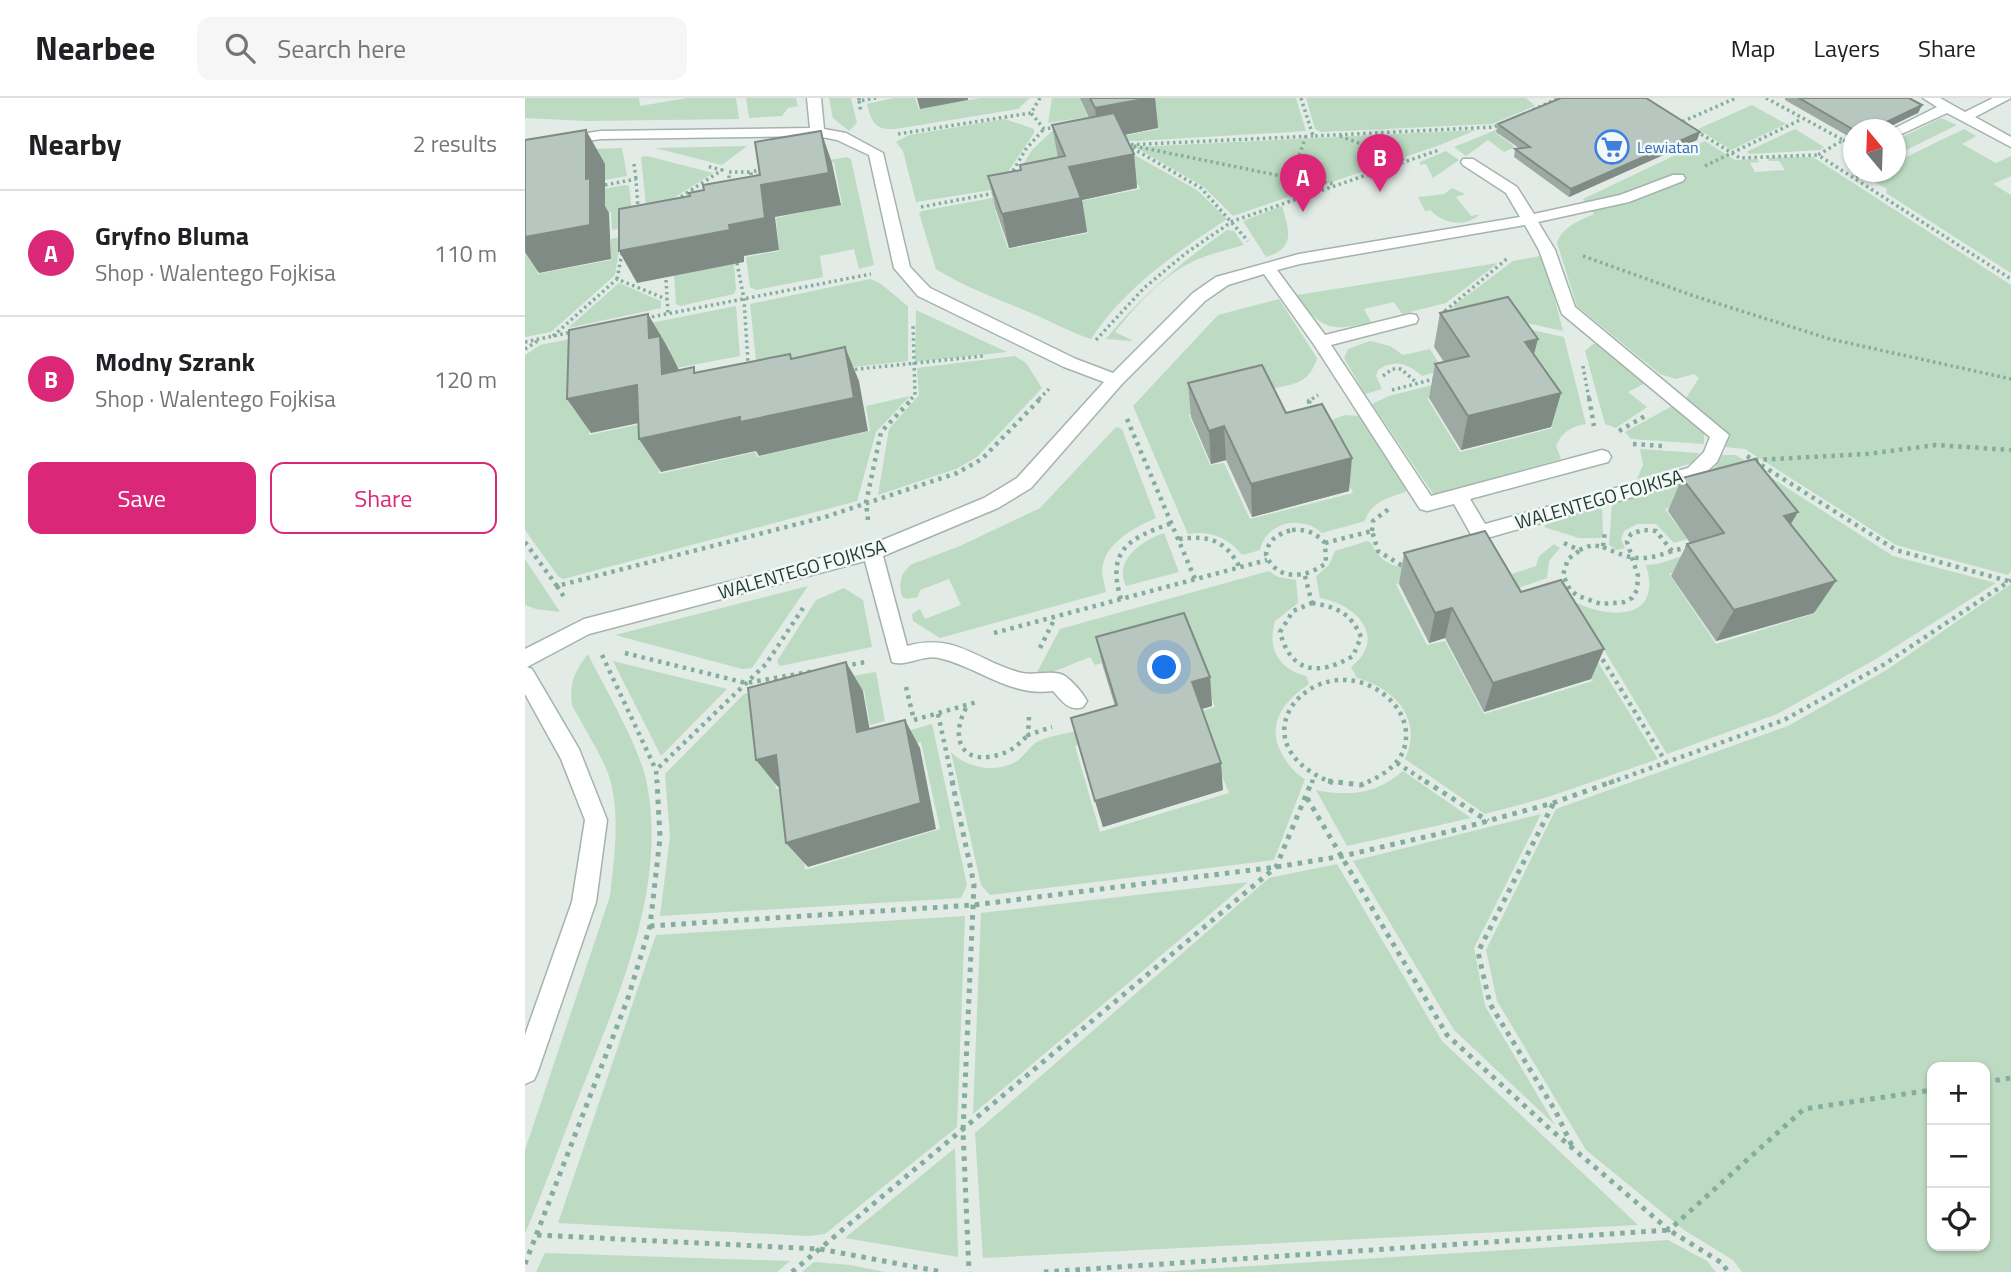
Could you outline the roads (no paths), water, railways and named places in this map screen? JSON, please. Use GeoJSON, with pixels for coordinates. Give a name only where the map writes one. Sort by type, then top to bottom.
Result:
{"type":"FeatureCollection","features":[{"type":"Feature","properties":{"kind":"street"},"geometry":{"type":"LineString","coordinates":[[814,98],[817,132]]}},
{"type":"Feature","properties":{"kind":"street"},"geometry":{"type":"LineString","coordinates":[[1930,98],[2011,143]]}},
{"type":"Feature","properties":{"kind":"street"},"geometry":{"type":"LineString","coordinates":[[1965,117],[2004,98]]}},
{"type":"Feature","properties":{"kind":"street"},"geometry":{"type":"LineString","coordinates":[[1906,128],[1946,108]]}},
{"type":"Feature","properties":{"kind":"street"},"geometry":{"type":"LineString","coordinates":[[525,146],[601,135],[817,132],[841,136],[876,153],[902,268],[924,292],[985,319],[1070,363],[1116,380]]}},
{"type":"Feature","properties":{"kind":"street"},"geometry":{"type":"LineString","coordinates":[[1468,162],[1512,190],[1528,219]]}},
{"type":"Feature","properties":{"kind":"street","name":"WALENTEGO FOJKISA"},"geometry":{"type":"LineString","coordinates":[[525,659],[584,627],[872,552],[991,503],[1024,483],[1116,380],[1199,297],[1222,281],[1267,267],[1625,199],[1678,178]]}},
{"type":"Feature","properties":{"kind":"street","name":"WALENTEGO FOJKISA"},"geometry":{"type":"LineString","coordinates":[[1528,219],[1548,250],[1568,310],[1720,435],[1716,450],[1707,464],[1694,473],[1480,533],[1459,496],[1602,457]]}},
{"type":"Feature","properties":{"kind":"street"},"geometry":{"type":"LineString","coordinates":[[1267,267],[1321,342],[1427,504],[1459,496]]}},
{"type":"Feature","properties":{"kind":"street"},"geometry":{"type":"LineString","coordinates":[[1321,342],[1410,320]]}},
{"type":"Feature","properties":{"kind":"street"},"geometry":{"type":"LineString","coordinates":[[872,552],[899,656],[935,648],[1023,683],[1040,686],[1057,682],[1076,701]]}},
{"type":"Feature","properties":{"kind":"street"},"geometry":{"type":"LineString","coordinates":[[525,675],[571,756],[596,820],[584,902],[531,1038],[525,1071]]}},
{"type":"Feature","properties":{"kind":"place","name":"Lewiatan"},"geometry":{"type":"Point","coordinates":[1612,147]}},
{"type":"Feature","properties":{"kind":"place","name":"Modny Szrank"},"geometry":{"type":"Point","coordinates":[1380,192]}},
{"type":"Feature","properties":{"kind":"place","name":"Gryfno Bluma"},"geometry":{"type":"Point","coordinates":[1303,212]}}]}
